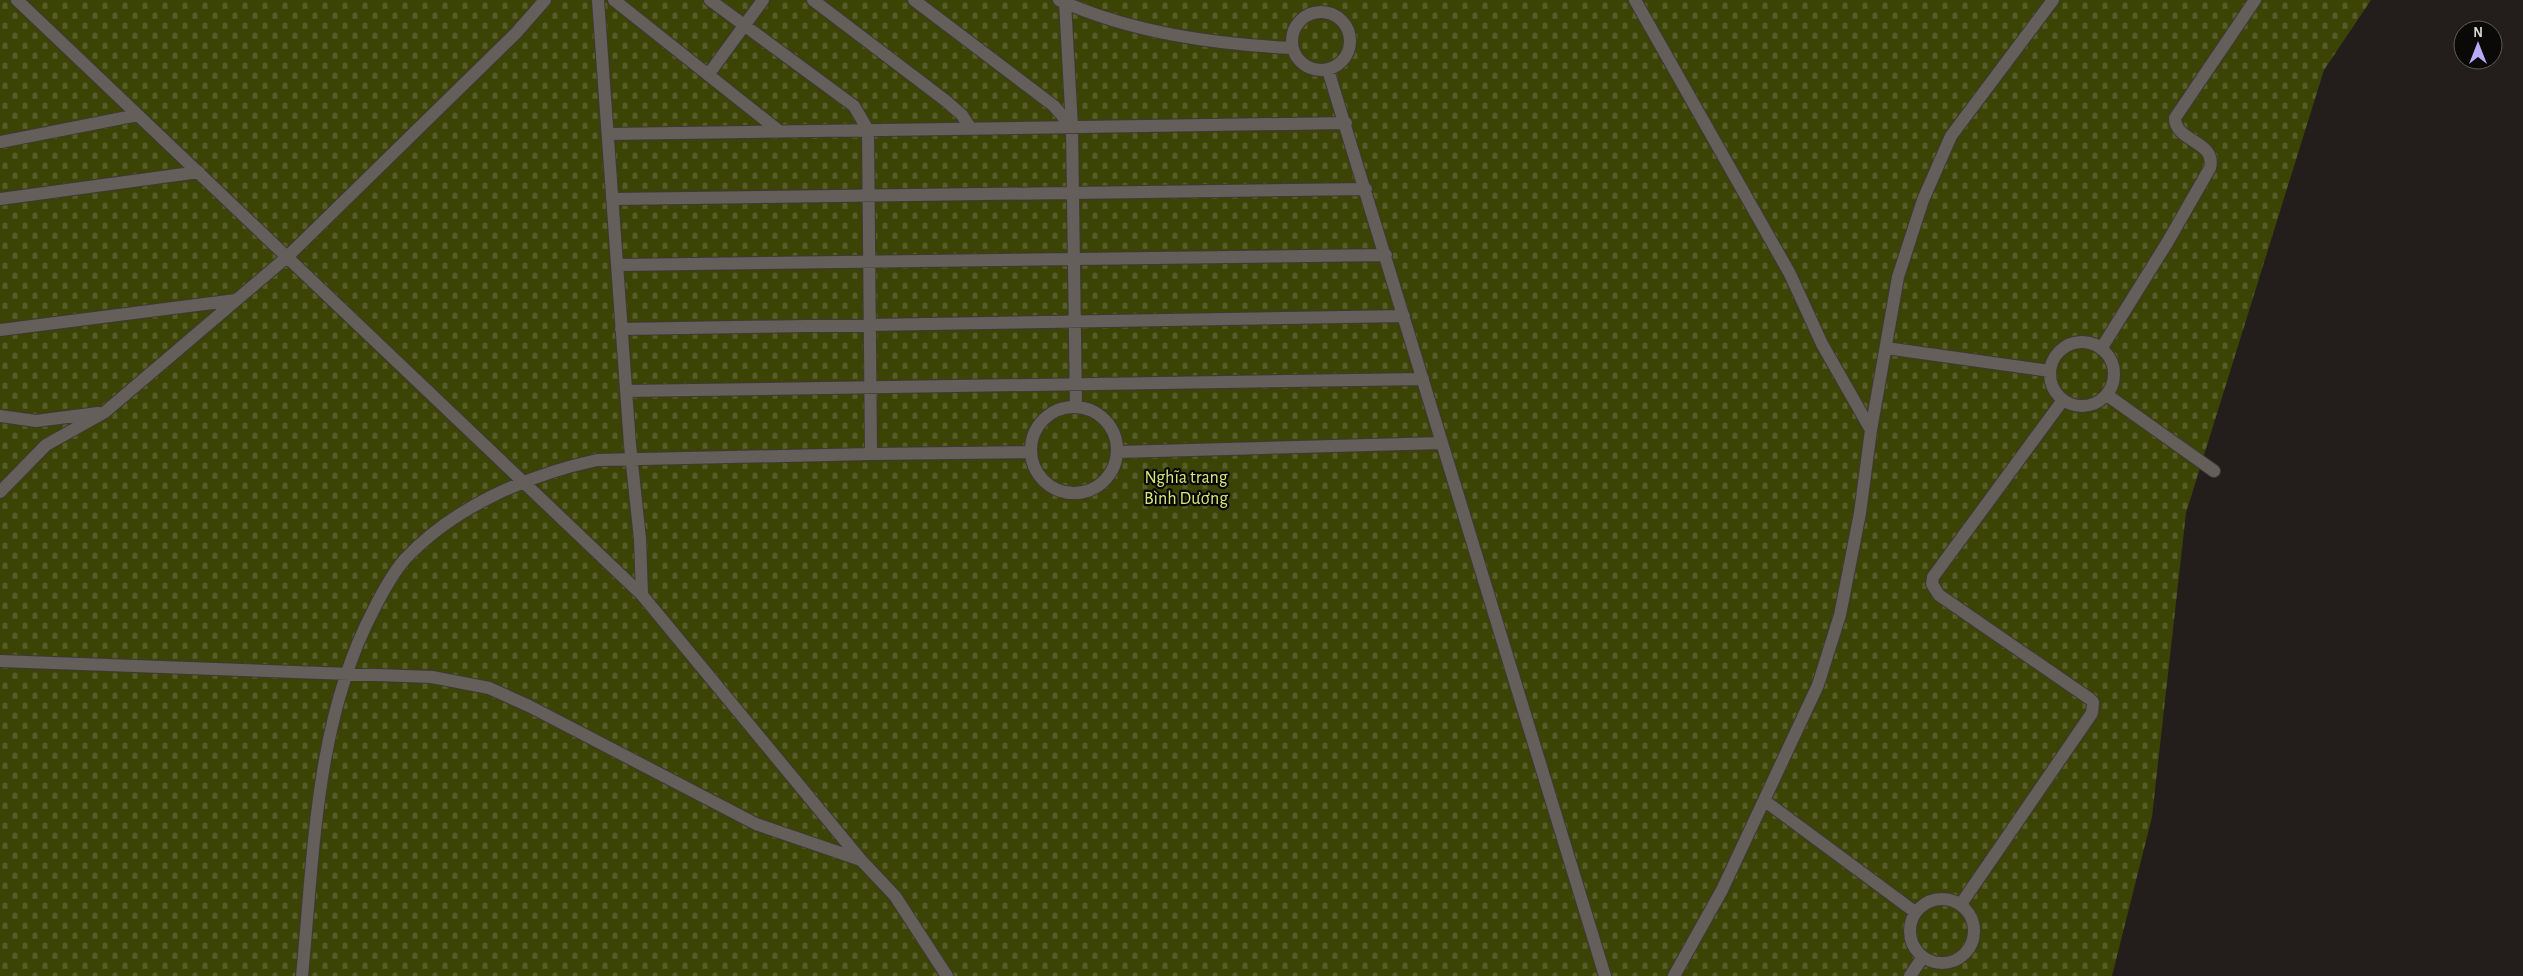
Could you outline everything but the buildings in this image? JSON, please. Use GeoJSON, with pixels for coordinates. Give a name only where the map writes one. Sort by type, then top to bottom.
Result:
{"type":"FeatureCollection","features":[{"type":"Feature","properties":{"kind":"lane"},"geometry":{"type":"LineString","coordinates":[[17,0],[642,595],[861,860],[895,896],[947,976]]}},
{"type":"Feature","properties":{"kind":"lane"},"geometry":{"type":"LineString","coordinates":[[0,492],[46,445],[105,412],[287,257],[516,33],[545,0]]}},
{"type":"Feature","properties":{"kind":"lane"},"geometry":{"type":"LineString","coordinates":[[598,0],[631,458],[640,539],[642,595]]}},
{"type":"Feature","properties":{"kind":"lane"},"geometry":{"type":"LineString","coordinates":[[614,0],[779,131]]}},
{"type":"Feature","properties":{"kind":"lane"},"geometry":{"type":"LineString","coordinates":[[710,0],[854,106],[868,130],[871,454]]}},
{"type":"Feature","properties":{"kind":"lane"},"geometry":{"type":"LineString","coordinates":[[708,75],[763,0]]}},
{"type":"Feature","properties":{"kind":"lane"},"geometry":{"type":"LineString","coordinates":[[814,0],[946,100],[962,115],[971,129]]}},
{"type":"Feature","properties":{"kind":"lane"},"geometry":{"type":"LineString","coordinates":[[914,0],[1054,106],[1072,127]]}},
{"type":"Feature","properties":{"kind":"lane"},"geometry":{"type":"LineString","coordinates":[[1635,0],[1790,274],[1822,344],[1871,430]]}},
{"type":"Feature","properties":{"kind":"lane"},"geometry":{"type":"LineString","coordinates":[[1674,976],[1722,890],[1818,685],[1840,615],[1860,513],[1871,430],[1898,277],[1922,200],[1951,136],[2053,0]]}},
{"type":"Feature","properties":{"kind":"lane"},"geometry":{"type":"LineString","coordinates":[[2100,349],[2167,243],[2210,168],[2212,161],[2208,150],[2177,127],[2175,118],[2255,0]]}},
{"type":"Feature","properties":{"kind":"lane"},"geometry":{"type":"LineString","coordinates":[[1076,407],[1072,127],[1062,1],[1131,25],[1176,35],[1292,48]]}},
{"type":"Feature","properties":{"kind":"lane"},"geometry":{"type":"LineString","coordinates":[[1315,6],[1334,14],[1341,20],[1350,37],[1347,55],[1341,63],[1328,70],[1314,70],[1304,66],[1297,60],[1292,48],[1292,35],[1295,27],[1315,6]]}},
{"type":"Feature","properties":{"kind":"lane"},"geometry":{"type":"LineString","coordinates":[[1328,70],[1346,123],[1605,976]]}},
{"type":"Feature","properties":{"kind":"lane"},"geometry":{"type":"LineString","coordinates":[[0,142],[138,115]]}},
{"type":"Feature","properties":{"kind":"lane"},"geometry":{"type":"LineString","coordinates":[[608,134],[1346,123]]}},
{"type":"Feature","properties":{"kind":"lane"},"geometry":{"type":"LineString","coordinates":[[0,199],[199,172]]}},
{"type":"Feature","properties":{"kind":"lane"},"geometry":{"type":"LineString","coordinates":[[612,199],[1366,189]]}},
{"type":"Feature","properties":{"kind":"lane"},"geometry":{"type":"LineString","coordinates":[[617,265],[1386,255]]}},
{"type":"Feature","properties":{"kind":"lane"},"geometry":{"type":"LineString","coordinates":[[0,330],[237,300]]}},
{"type":"Feature","properties":{"kind":"lane"},"geometry":{"type":"LineString","coordinates":[[621,329],[1404,316]]}},
{"type":"Feature","properties":{"kind":"lane"},"geometry":{"type":"LineString","coordinates":[[2072,344],[2092,344],[2100,349],[2112,365],[2114,374],[2107,395],[2091,404],[2082,406],[2063,400],[2056,393],[2050,380],[2050,371],[2056,355],[2072,344]]}},
{"type":"Feature","properties":{"kind":"lane"},"geometry":{"type":"LineString","coordinates":[[1886,348],[2050,371]]}},
{"type":"Feature","properties":{"kind":"lane"},"geometry":{"type":"LineString","coordinates":[[626,391],[1423,379]]}},
{"type":"Feature","properties":{"kind":"lane"},"geometry":{"type":"LineString","coordinates":[[2107,395],[2214,471]]}},
{"type":"Feature","properties":{"kind":"lane"},"geometry":{"type":"LineString","coordinates":[[1961,904],[2092,713],[2094,702],[1939,594],[1933,589],[1933,577],[2063,400]]}},
{"type":"Feature","properties":{"kind":"lane"},"geometry":{"type":"LineString","coordinates":[[1076,407],[1095,412],[1105,420],[1112,429],[1118,452],[1115,465],[1099,485],[1088,490],[1062,491],[1050,485],[1041,476],[1034,465],[1031,452],[1036,430],[1042,421],[1061,409],[1076,407]]}},
{"type":"Feature","properties":{"kind":"lane"},"geometry":{"type":"LineString","coordinates":[[0,416],[36,421],[105,412]]}},
{"type":"Feature","properties":{"kind":"lane"},"geometry":{"type":"LineString","coordinates":[[1118,452],[1442,443]]}},
{"type":"Feature","properties":{"kind":"lane"},"geometry":{"type":"LineString","coordinates":[[302,976],[321,778],[346,673],[374,609],[405,560],[440,530],[482,502],[524,481],[578,464],[631,458],[1031,452]]}},
{"type":"Feature","properties":{"kind":"lane"},"geometry":{"type":"LineString","coordinates":[[0,661],[432,677],[488,688],[529,706],[756,824],[861,860]]}},
{"type":"Feature","properties":{"kind":"lane"},"geometry":{"type":"LineString","coordinates":[[1765,801],[1915,912]]}},
{"type":"Feature","properties":{"kind":"lane"},"geometry":{"type":"LineString","coordinates":[[1941,898],[1961,904],[1968,911],[1974,930],[1968,950],[1957,959],[1942,963],[1923,957],[1916,950],[1909,931],[1915,912],[1922,905],[1941,898]]}},
{"type":"Feature","properties":{"kind":"lane"},"geometry":{"type":"LineString","coordinates":[[1910,976],[1923,957]]}},
{"type":"Feature","properties":{"kind":"green space","name":"Nghĩa trang Bình Dương"},"geometry":{"type":"Polygon","coordinates":[[[0,0],[2371,0],[2324,70],[2186,513],[2152,817],[2112,976],[0,976],[0,0]]]}}]}
